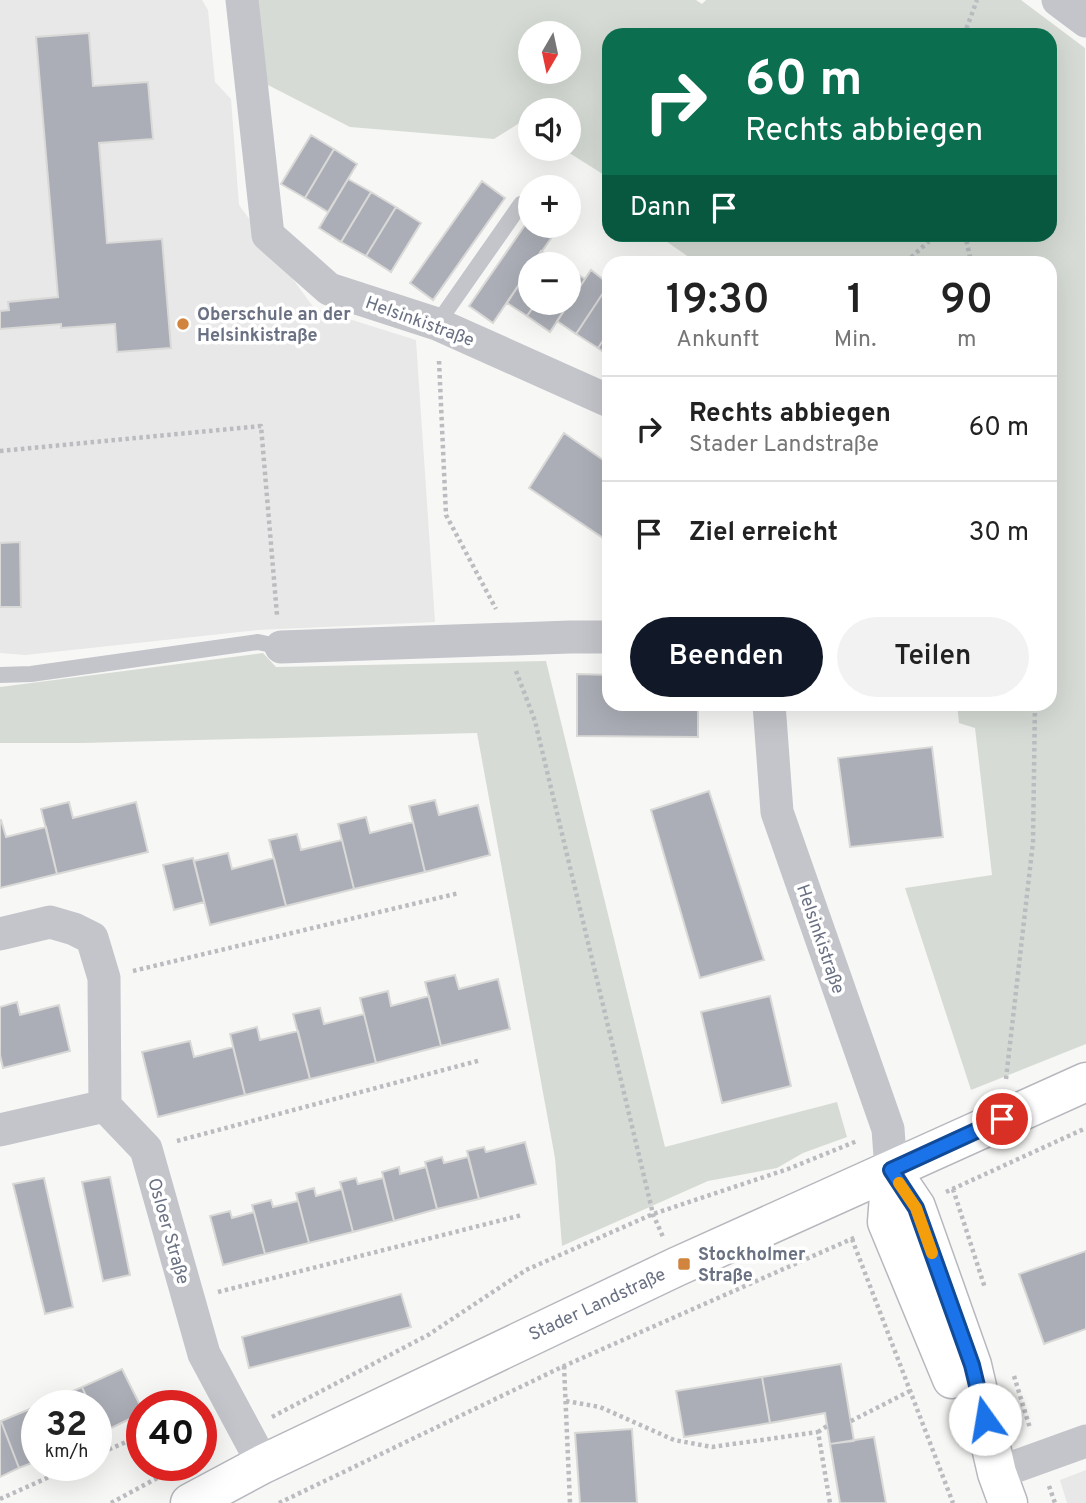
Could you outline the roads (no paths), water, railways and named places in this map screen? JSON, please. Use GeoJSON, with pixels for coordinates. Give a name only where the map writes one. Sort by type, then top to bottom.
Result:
{"type":"FeatureCollection","features":[{"type":"Feature","properties":{"kind":"street","name":"Helsinkistraße"},"geometry":{"type":"LineString","coordinates":[[242,0],[268,235],[329,289],[437,324],[602,398]]}},
{"type":"Feature","properties":{"kind":"street"},"geometry":{"type":"LineString","coordinates":[[1058,0],[1086,21]]}},
{"type":"Feature","properties":{"kind":"street"},"geometry":{"type":"LineString","coordinates":[[281,647],[602,637]]}},
{"type":"Feature","properties":{"kind":"street","name":"Helsinkistraße"},"geometry":{"type":"LineString","coordinates":[[770,711],[777,812],[888,1129],[891,1170]]}},
{"type":"Feature","properties":{"kind":"street"},"geometry":{"type":"LineString","coordinates":[[0,934],[50,922],[92,938],[104,978],[105,1106],[0,1130]]}},
{"type":"Feature","properties":{"kind":"street","name":"Stader Landstraße"},"geometry":{"type":"LineString","coordinates":[[190,1503],[263,1464],[676,1267],[1086,1082]]}},
{"type":"Feature","properties":{"kind":"street","name":"Osloer Straße"},"geometry":{"type":"LineString","coordinates":[[105,1106],[146,1149],[204,1354],[263,1464]]}},
{"type":"Feature","properties":{"kind":"street"},"geometry":{"type":"LineString","coordinates":[[891,1170],[887,1222],[948,1371],[1002,1488],[1086,1441]]}},
{"type":"Feature","properties":{"kind":"lane"},"geometry":{"type":"LineString","coordinates":[[437,324],[518,208]]}},
{"type":"Feature","properties":{"kind":"lane"},"geometry":{"type":"LineString","coordinates":[[0,675],[31,674],[258,642],[281,647]]}},
{"type":"Feature","properties":{"kind":"place","name":"Oberschule an der Helsinkistraße"},"geometry":{"type":"Point","coordinates":[183,324]}},
{"type":"Feature","properties":{"kind":"place","name":"Stockholmer Straße"},"geometry":{"type":"Point","coordinates":[684,1264]}}]}
